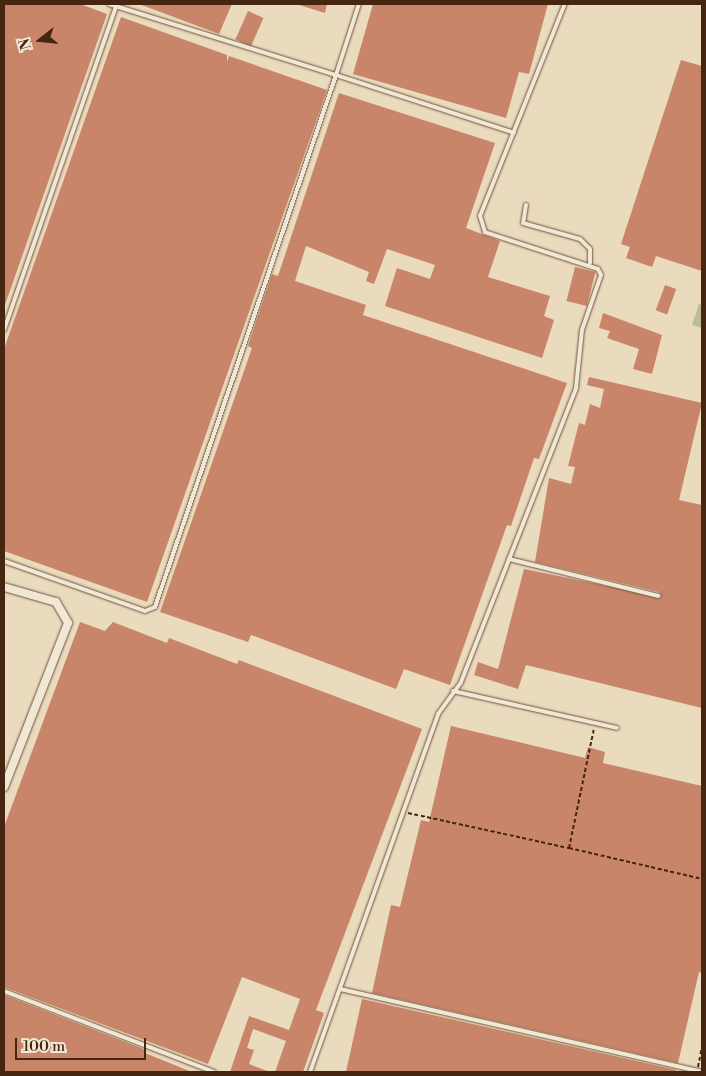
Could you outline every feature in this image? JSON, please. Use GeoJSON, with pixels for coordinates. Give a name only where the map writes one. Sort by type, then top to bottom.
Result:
{"type":"FeatureCollection","features":[{"type":"Feature","properties":{"kind":"street"},"geometry":{"type":"LineString","coordinates":[[4,587],[56,602],[68,622],[4,787]]}},
{"type":"Feature","properties":{"kind":"lane"},"geometry":{"type":"LineString","coordinates":[[110,4],[514,133]]}},
{"type":"Feature","properties":{"kind":"lane"},"geometry":{"type":"LineString","coordinates":[[4,561],[145,612],[154,607],[359,4]]}},
{"type":"Feature","properties":{"kind":"lane"},"geometry":{"type":"LineString","coordinates":[[310,1072],[438,714],[453,691],[510,559],[576,388],[582,330],[601,275],[590,263],[485,232],[481,226],[480,216],[565,4]]}},
{"type":"Feature","properties":{"kind":"lane"},"geometry":{"type":"LineString","coordinates":[[4,330],[116,6]]}},
{"type":"Feature","properties":{"kind":"lane"},"geometry":{"type":"LineString","coordinates":[[526,205],[524,223],[580,239],[590,249],[590,263]]}},
{"type":"Feature","properties":{"kind":"lane"},"geometry":{"type":"LineString","coordinates":[[510,559],[658,596]]}},
{"type":"Feature","properties":{"kind":"lane"},"geometry":{"type":"LineString","coordinates":[[453,691],[617,728]]}},
{"type":"Feature","properties":{"kind":"lane"},"geometry":{"type":"LineString","coordinates":[[340,989],[699,1072]]}},
{"type":"Feature","properties":{"kind":"lane"},"geometry":{"type":"LineString","coordinates":[[4,991],[214,1072]]}},
{"type":"Feature","properties":{"kind":"path"},"geometry":{"type":"LineString","coordinates":[[569,848],[595,722]]}},
{"type":"Feature","properties":{"kind":"path"},"geometry":{"type":"LineString","coordinates":[[403,812],[702,879]]}},
{"type":"Feature","properties":{"kind":"path"},"geometry":{"type":"LineString","coordinates":[[699,1072],[702,1047]]}},
{"type":"Feature","properties":{"kind":"green space"},"geometry":{"type":"Polygon","coordinates":[[[699,304],[702,305],[702,328],[692,325],[699,304]]]}},
{"type":"Feature","properties":{"kind":"building"},"geometry":{"type":"Polygon","coordinates":[[[4,4],[80,4],[107,14],[5,305],[4,4]]]}},
{"type":"Feature","properties":{"kind":"building"},"geometry":{"type":"Polygon","coordinates":[[[139,4],[232,4],[219,34],[139,4]]]}},
{"type":"Feature","properties":{"kind":"building"},"geometry":{"type":"Polygon","coordinates":[[[296,4],[327,4],[325,13],[296,4]]]}},
{"type":"Feature","properties":{"kind":"building"},"geometry":{"type":"Polygon","coordinates":[[[373,4],[548,4],[529,74],[519,72],[506,118],[353,74],[373,4]]]}},
{"type":"Feature","properties":{"kind":"building"},"geometry":{"type":"Polygon","coordinates":[[[248,11],[264,18],[251,46],[235,39],[248,11]]]}},
{"type":"Feature","properties":{"kind":"building"},"geometry":{"type":"Polygon","coordinates":[[[121,17],[227,55],[227,62],[229,56],[327,90],[147,602],[4,551],[4,349],[121,17]]]}},
{"type":"Feature","properties":{"kind":"building"},"geometry":{"type":"Polygon","coordinates":[[[681,60],[702,66],[702,271],[656,256],[652,267],[626,258],[630,247],[621,244],[681,60]]]}},
{"type":"Feature","properties":{"kind":"building"},"geometry":{"type":"Polygon","coordinates":[[[339,93],[495,143],[466,228],[500,241],[488,277],[550,296],[544,316],[554,320],[542,358],[385,306],[397,268],[430,279],[435,265],[387,249],[374,284],[366,281],[369,272],[306,246],[295,281],[366,305],[363,315],[567,383],[539,459],[534,458],[511,526],[507,525],[450,685],[404,669],[396,689],[251,635],[248,642],[160,612],[252,348],[248,346],[272,274],[278,276],[339,93]]]}},
{"type":"Feature","properties":{"kind":"building"},"geometry":{"type":"Polygon","coordinates":[[[575,267],[595,272],[587,306],[567,301],[575,267]]]}},
{"type":"Feature","properties":{"kind":"building"},"geometry":{"type":"Polygon","coordinates":[[[665,285],[676,289],[667,314],[656,310],[665,285]]]}},
{"type":"Feature","properties":{"kind":"building"},"geometry":{"type":"Polygon","coordinates":[[[603,313],[662,335],[652,374],[633,369],[639,349],[607,338],[610,331],[599,328],[603,313]]]}},
{"type":"Feature","properties":{"kind":"building"},"geometry":{"type":"Polygon","coordinates":[[[589,377],[702,403],[679,500],[702,505],[702,708],[526,665],[518,689],[474,675],[478,662],[498,669],[524,569],[661,597],[659,592],[535,562],[549,478],[571,484],[575,467],[568,466],[579,423],[585,425],[590,404],[600,408],[604,389],[587,385],[589,377]]]}},
{"type":"Feature","properties":{"kind":"building"},"geometry":{"type":"Polygon","coordinates":[[[80,622],[105,631],[113,622],[167,643],[169,638],[237,664],[239,660],[422,729],[316,1010],[324,1013],[303,1072],[275,1072],[286,1041],[253,1029],[247,1048],[254,1050],[249,1064],[270,1072],[230,1072],[249,1016],[289,1030],[300,999],[242,977],[208,1064],[4,987],[4,827],[80,622]]]}},
{"type":"Feature","properties":{"kind":"building"},"geometry":{"type":"Polygon","coordinates":[[[451,726],[585,758],[588,747],[605,752],[603,763],[702,786],[702,973],[699,972],[678,1063],[372,993],[391,905],[400,907],[421,820],[429,822],[451,726]]]}},
{"type":"Feature","properties":{"kind":"building"},"geometry":{"type":"Polygon","coordinates":[[[4,995],[146,1050],[145,1053],[192,1072],[4,1072],[4,995]]]}},
{"type":"Feature","properties":{"kind":"building"},"geometry":{"type":"Polygon","coordinates":[[[362,999],[676,1070],[676,1072],[346,1072],[362,999]]]}}]}
